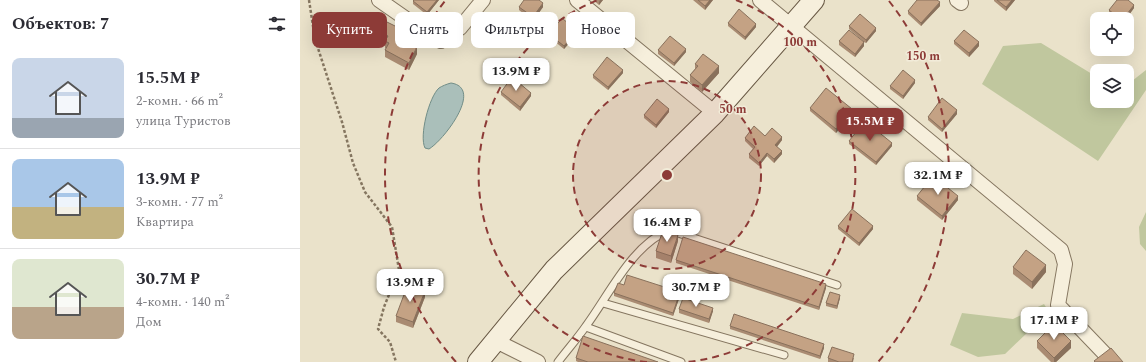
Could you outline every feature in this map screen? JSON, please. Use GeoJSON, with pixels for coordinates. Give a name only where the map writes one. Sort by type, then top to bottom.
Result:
{"type":"FeatureCollection","features":[{"type":"Feature","properties":{"kind":"street"},"geometry":{"type":"LineString","coordinates":[[379,0],[422,30],[441,41],[460,28],[483,0]]}},
{"type":"Feature","properties":{"kind":"street"},"geometry":{"type":"LineString","coordinates":[[577,0],[716,113]]}},
{"type":"Feature","properties":{"kind":"street"},"geometry":{"type":"LineString","coordinates":[[760,0],[1061,250],[1065,264],[1058,305],[1104,353]]}},
{"type":"Feature","properties":{"kind":"street"},"geometry":{"type":"LineString","coordinates":[[478,362],[554,270],[716,113],[792,28],[814,0]]}},
{"type":"Feature","properties":{"kind":"street"},"geometry":{"type":"LineString","coordinates":[[496,341],[538,362]]}},
{"type":"Feature","properties":{"kind":"lane"},"geometry":{"type":"LineString","coordinates":[[558,362],[586,327],[633,258],[656,235],[669,230],[837,285]]}},
{"type":"Feature","properties":{"kind":"lane"},"geometry":{"type":"LineString","coordinates":[[603,303],[784,355]]}},
{"type":"Feature","properties":{"kind":"lane"},"geometry":{"type":"LineString","coordinates":[[586,327],[681,362]]}},
{"type":"Feature","properties":{"kind":"path"},"geometry":{"type":"LineString","coordinates":[[309,0],[315,39],[340,115],[353,163],[365,192],[392,227],[399,270],[384,307],[378,329],[390,342],[396,362]]}},
{"type":"Feature","properties":{"kind":"green space"},"geometry":{"type":"Polygon","coordinates":[[[1041,43],[1090,73],[1090,108],[1134,108],[1098,161],[982,84],[1003,46],[1041,43]]]}},
{"type":"Feature","properties":{"kind":"green space"},"geometry":{"type":"Polygon","coordinates":[[[1146,70],[1146,90],[1134,108],[1134,79],[1146,70]]]}},
{"type":"Feature","properties":{"kind":"green space"},"geometry":{"type":"Polygon","coordinates":[[[1146,212],[1146,251],[1140,244],[1139,227],[1146,212]]]}},
{"type":"Feature","properties":{"kind":"green space"},"geometry":{"type":"Polygon","coordinates":[[[1044,304],[1049,312],[1005,354],[978,357],[950,345],[962,313],[1013,319],[1044,304]]]}},
{"type":"Feature","properties":{"kind":"water"},"geometry":{"type":"Polygon","coordinates":[[[451,83],[460,87],[464,94],[458,114],[436,144],[429,149],[425,148],[423,142],[424,126],[432,99],[439,88],[451,83]]]}},
{"type":"Feature","properties":{"kind":"building"},"geometry":{"type":"Polygon","coordinates":[[[414,0],[437,0],[427,12],[413,1],[414,0]]]}},
{"type":"Feature","properties":{"kind":"building"},"geometry":{"type":"Polygon","coordinates":[[[524,0],[539,0],[543,3],[537,12],[526,12],[519,7],[524,0]]]}},
{"type":"Feature","properties":{"kind":"building"},"geometry":{"type":"Polygon","coordinates":[[[698,0],[710,0],[705,6],[698,0]]]}},
{"type":"Feature","properties":{"kind":"building"},"geometry":{"type":"Polygon","coordinates":[[[917,0],[937,0],[940,2],[921,23],[908,11],[917,0]]]}},
{"type":"Feature","properties":{"kind":"building"},"geometry":{"type":"Polygon","coordinates":[[[997,0],[1012,0],[1006,7],[997,0]]]}},
{"type":"Feature","properties":{"kind":"building"},"geometry":{"type":"Polygon","coordinates":[[[1117,0],[1128,0],[1134,5],[1128,12],[1111,12],[1109,10],[1117,0]]]}},
{"type":"Feature","properties":{"kind":"building"},"geometry":{"type":"Polygon","coordinates":[[[739,9],[756,24],[745,37],[728,23],[739,9]]]}},
{"type":"Feature","properties":{"kind":"building"},"geometry":{"type":"Polygon","coordinates":[[[860,14],[876,28],[866,40],[849,26],[860,14]]]}},
{"type":"Feature","properties":{"kind":"building"},"geometry":{"type":"Polygon","coordinates":[[[562,18],[566,21],[566,44],[564,46],[558,41],[558,23],[562,18]]]}},
{"type":"Feature","properties":{"kind":"building"},"geometry":{"type":"Polygon","coordinates":[[[387,22],[395,26],[395,48],[416,48],[409,63],[385,50],[389,43],[387,42],[387,22]]]}},
{"type":"Feature","properties":{"kind":"building"},"geometry":{"type":"Polygon","coordinates":[[[849,30],[864,42],[855,54],[839,41],[849,30]]]}},
{"type":"Feature","properties":{"kind":"building"},"geometry":{"type":"Polygon","coordinates":[[[964,30],[979,42],[969,53],[954,41],[964,30]]]}},
{"type":"Feature","properties":{"kind":"building"},"geometry":{"type":"Polygon","coordinates":[[[670,36],[686,49],[674,63],[658,50],[670,36]]]}},
{"type":"Feature","properties":{"kind":"building"},"geometry":{"type":"Polygon","coordinates":[[[703,54],[719,66],[702,85],[690,75],[698,66],[695,64],[703,54]]]}},
{"type":"Feature","properties":{"kind":"building"},"geometry":{"type":"Polygon","coordinates":[[[607,57],[623,70],[608,87],[593,75],[607,57]]]}},
{"type":"Feature","properties":{"kind":"building"},"geometry":{"type":"Polygon","coordinates":[[[903,70],[915,80],[903,96],[890,86],[903,70]]]}},
{"type":"Feature","properties":{"kind":"building"},"geometry":{"type":"Polygon","coordinates":[[[512,77],[531,93],[520,107],[501,92],[512,77]]]}},
{"type":"Feature","properties":{"kind":"building"},"geometry":{"type":"Polygon","coordinates":[[[826,88],[852,109],[836,129],[810,108],[826,88]]]}},
{"type":"Feature","properties":{"kind":"building"},"geometry":{"type":"Polygon","coordinates":[[[942,98],[957,110],[942,129],[928,117],[942,98]]]}},
{"type":"Feature","properties":{"kind":"building"},"geometry":{"type":"Polygon","coordinates":[[[657,99],[669,109],[656,125],[644,115],[657,99]]]}},
{"type":"Feature","properties":{"kind":"building"},"geometry":{"type":"Polygon","coordinates":[[[865,121],[892,143],[876,162],[849,141],[865,121]]]}},
{"type":"Feature","properties":{"kind":"building"},"geometry":{"type":"Polygon","coordinates":[[[754,126],[765,136],[772,128],[782,137],[775,145],[782,151],[774,159],[767,153],[759,163],[749,154],[755,147],[745,138],[754,126]]]}},
{"type":"Feature","properties":{"kind":"building"},"geometry":{"type":"Polygon","coordinates":[[[933,176],[958,196],[942,216],[917,196],[933,176]]]}},
{"type":"Feature","properties":{"kind":"building"},"geometry":{"type":"Polygon","coordinates":[[[852,209],[873,226],[859,243],[838,226],[852,209]]]}},
{"type":"Feature","properties":{"kind":"building"},"geometry":{"type":"Polygon","coordinates":[[[663,230],[678,235],[671,256],[656,251],[663,230]]]}},
{"type":"Feature","properties":{"kind":"building"},"geometry":{"type":"Polygon","coordinates":[[[683,237],[826,284],[819,307],[676,260],[683,237]]]}},
{"type":"Feature","properties":{"kind":"building"},"geometry":{"type":"Polygon","coordinates":[[[1026,250],[1046,265],[1032,282],[1013,267],[1026,250]]]}},
{"type":"Feature","properties":{"kind":"building"},"geometry":{"type":"Polygon","coordinates":[[[627,275],[680,292],[673,313],[614,293],[618,283],[624,285],[627,275]]]}},
{"type":"Feature","properties":{"kind":"building"},"geometry":{"type":"Polygon","coordinates":[[[408,284],[425,291],[413,322],[396,316],[408,284]]]}},
{"type":"Feature","properties":{"kind":"building"},"geometry":{"type":"Polygon","coordinates":[[[830,292],[840,295],[837,306],[826,303],[830,292]]]}},
{"type":"Feature","properties":{"kind":"building"},"geometry":{"type":"Polygon","coordinates":[[[683,298],[713,308],[709,319],[679,309],[683,298]]]}},
{"type":"Feature","properties":{"kind":"building"},"geometry":{"type":"Polygon","coordinates":[[[734,314],[824,344],[820,356],[730,326],[734,314]]]}},
{"type":"Feature","properties":{"kind":"building"},"geometry":{"type":"Polygon","coordinates":[[[1054,324],[1071,341],[1054,358],[1037,341],[1054,324]]]}},
{"type":"Feature","properties":{"kind":"building"},"geometry":{"type":"Polygon","coordinates":[[[583,336],[658,362],[588,362],[576,358],[583,336]]]}},
{"type":"Feature","properties":{"kind":"building"},"geometry":{"type":"Polygon","coordinates":[[[832,347],[854,354],[852,362],[839,362],[828,358],[832,347]]]}},
{"type":"Feature","properties":{"kind":"building"},"geometry":{"type":"Polygon","coordinates":[[[1111,348],[1123,362],[1094,361],[1111,348]]]}}]}
